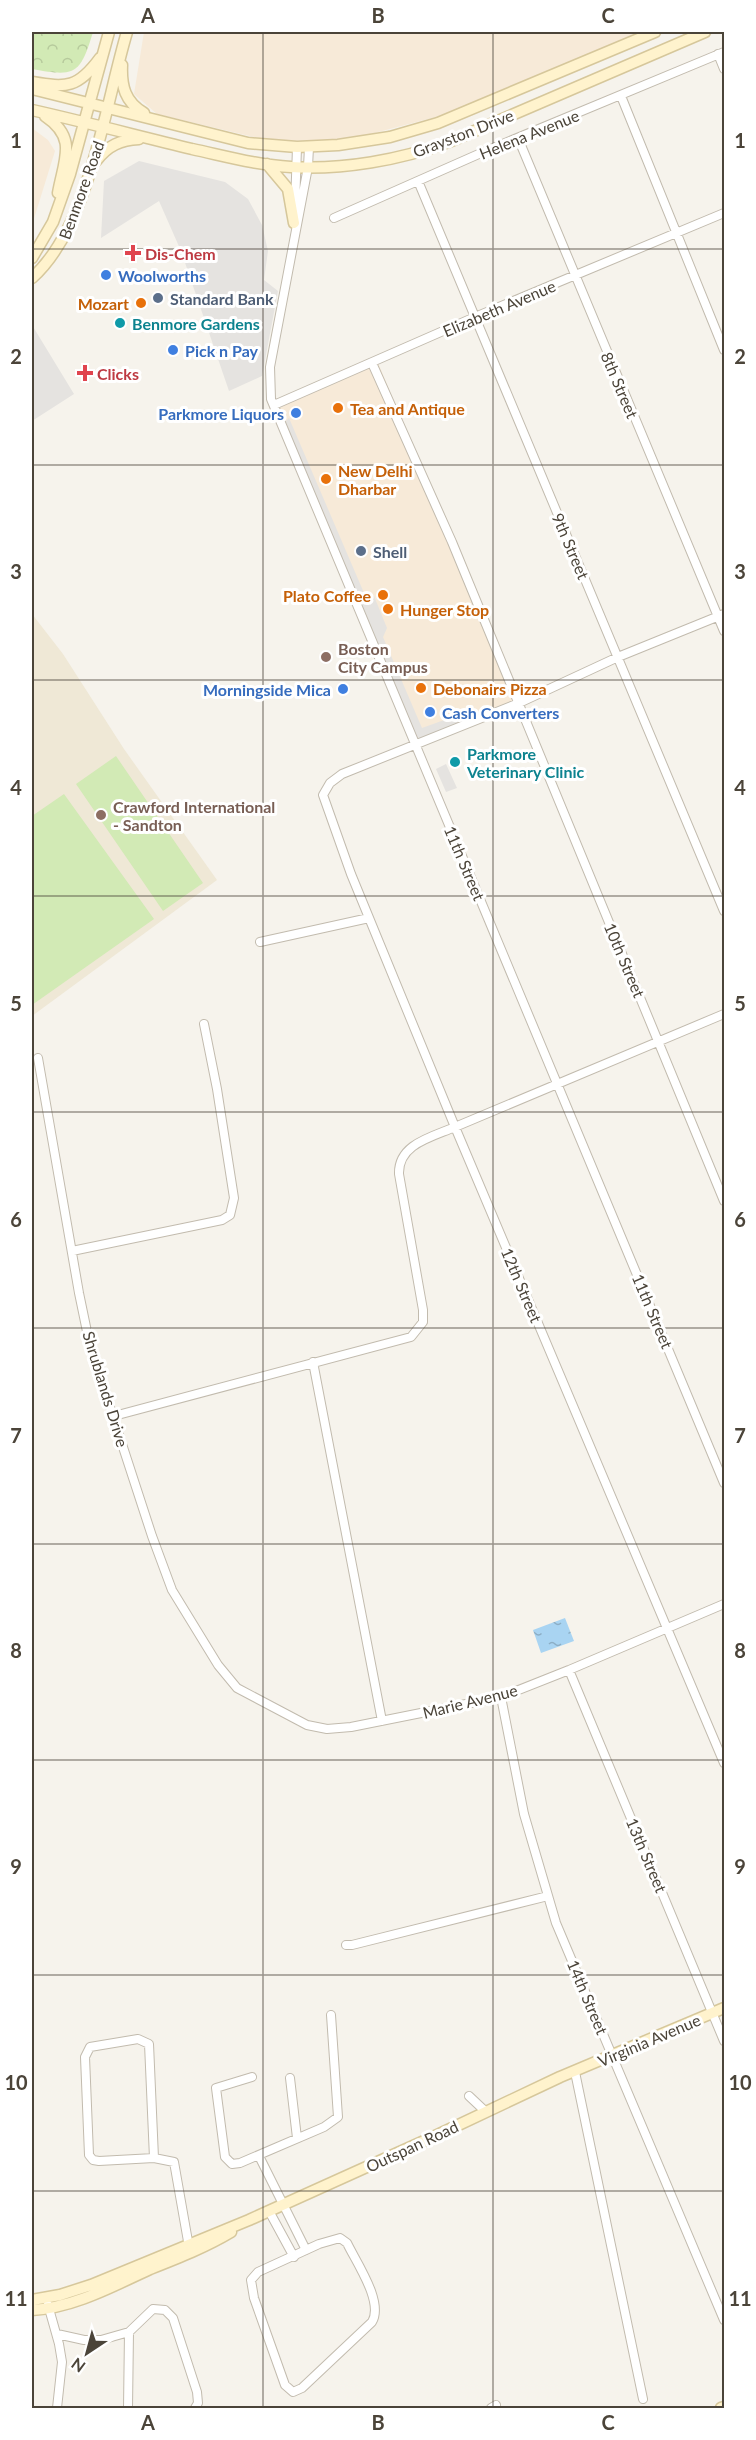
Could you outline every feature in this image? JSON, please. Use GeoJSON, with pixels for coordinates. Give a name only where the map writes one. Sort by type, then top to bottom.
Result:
{"type":"FeatureCollection","features":[{"type":"Feature","properties":{"kind":"main road","name":"Benmore Road"},"geometry":{"type":"LineString","coordinates":[[32,258],[53,222],[70,174],[109,32]]}},
{"type":"Feature","properties":{"kind":"main road"},"geometry":{"type":"LineString","coordinates":[[127,32],[123,44],[124,93],[134,107],[154,119]]}},
{"type":"Feature","properties":{"kind":"main road","name":"Grayston Drive"},"geometry":{"type":"LineString","coordinates":[[32,88],[239,141],[303,147],[368,141],[429,126],[655,32]]}},
{"type":"Feature","properties":{"kind":"main road","name":"Grayston Drive"},"geometry":{"type":"LineString","coordinates":[[34,110],[146,138],[267,164],[308,167],[376,160],[439,146],[705,32]]}},
{"type":"Feature","properties":{"kind":"main road","name":"Benmore Road"},"geometry":{"type":"LineString","coordinates":[[32,278],[61,244],[90,170],[123,44]]}},
{"type":"Feature","properties":{"kind":"main road"},"geometry":{"type":"LineString","coordinates":[[32,82],[60,86],[73,85],[87,74],[104,52]]}},
{"type":"Feature","properties":{"kind":"main road"},"geometry":{"type":"LineString","coordinates":[[34,110],[56,123],[66,140],[53,222]]}},
{"type":"Feature","properties":{"kind":"main road"},"geometry":{"type":"LineString","coordinates":[[90,170],[102,153],[111,146],[124,140],[146,138]]}},
{"type":"Feature","properties":{"kind":"main road"},"geometry":{"type":"LineString","coordinates":[[267,164],[288,189],[295,228]]}},
{"type":"Feature","properties":{"kind":"main road","name":"Virginia Avenue"},"geometry":{"type":"LineString","coordinates":[[574,2072],[724,2008]]}},
{"type":"Feature","properties":{"kind":"main road","name":"Outspan Road"},"geometry":{"type":"LineString","coordinates":[[32,2310],[190,2248],[574,2072]]}},
{"type":"Feature","properties":{"kind":"main road","name":"Outspan Road"},"geometry":{"type":"LineString","coordinates":[[32,2300],[48,2303]]}},
{"type":"Feature","properties":{"kind":"street"},"geometry":{"type":"LineString","coordinates":[[721,53],[724,69]]}},
{"type":"Feature","properties":{"kind":"street","name":"Helena Avenue"},"geometry":{"type":"LineString","coordinates":[[334,218],[721,53]]}},
{"type":"Feature","properties":{"kind":"street"},"geometry":{"type":"LineString","coordinates":[[621,96],[724,350]]}},
{"type":"Feature","properties":{"kind":"street","name":"8th Street"},"geometry":{"type":"LineString","coordinates":[[518,138],[721,615],[724,631]]}},
{"type":"Feature","properties":{"kind":"street","name":"11th Street"},"geometry":{"type":"LineString","coordinates":[[303,147],[308,167],[270,367],[270,391],[274,405],[724,1483]]}},
{"type":"Feature","properties":{"kind":"street","name":"11th Street"},"geometry":{"type":"LineString","coordinates":[[295,228],[296,167],[303,147]]}},
{"type":"Feature","properties":{"kind":"street","name":"9th Street"},"geometry":{"type":"LineString","coordinates":[[418,181],[724,911]]}},
{"type":"Feature","properties":{"kind":"street","name":"Elizabeth Avenue"},"geometry":{"type":"LineString","coordinates":[[274,405],[475,317],[724,213]]}},
{"type":"Feature","properties":{"kind":"street"},"geometry":{"type":"LineString","coordinates":[[372,363],[452,542],[519,703]]}},
{"type":"Feature","properties":{"kind":"street"},"geometry":{"type":"LineString","coordinates":[[416,746],[458,726],[533,697],[618,657],[721,615]]}},
{"type":"Feature","properties":{"kind":"street","name":"10th Street"},"geometry":{"type":"LineString","coordinates":[[519,703],[524,721],[660,1042],[724,1201]]}},
{"type":"Feature","properties":{"kind":"street","name":"12th Street"},"geometry":{"type":"LineString","coordinates":[[416,746],[336,776],[324,792],[326,806],[369,918],[455,1127],[724,1763]]}},
{"type":"Feature","properties":{"kind":"street"},"geometry":{"type":"LineString","coordinates":[[260,942],[369,918]]}},
{"type":"Feature","properties":{"kind":"street"},"geometry":{"type":"LineString","coordinates":[[114,1416],[407,1339],[416,1333],[423,1322],[423,1310],[399,1174],[402,1157],[412,1146],[724,1014]]}},
{"type":"Feature","properties":{"kind":"street"},"geometry":{"type":"LineString","coordinates":[[72,1251],[222,1220],[230,1215],[234,1198],[204,1024]]}},
{"type":"Feature","properties":{"kind":"street","name":"Shrublands Drive"},"geometry":{"type":"LineString","coordinates":[[38,1058],[90,1346],[172,1590],[218,1665],[232,1683],[244,1693]]}},
{"type":"Feature","properties":{"kind":"street"},"geometry":{"type":"LineString","coordinates":[[313,1362],[382,1721]]}},
{"type":"Feature","properties":{"kind":"street","name":"Marie Avenue"},"geometry":{"type":"LineString","coordinates":[[244,1693],[298,1721],[318,1728],[337,1730],[501,1696],[569,1670],[724,1604]]}},
{"type":"Feature","properties":{"kind":"street","name":"13th Street"},"geometry":{"type":"LineString","coordinates":[[569,1670],[724,2041]]}},
{"type":"Feature","properties":{"kind":"street","name":"14th Street"},"geometry":{"type":"LineString","coordinates":[[501,1696],[524,1814],[556,1923],[724,2320]]}},
{"type":"Feature","properties":{"kind":"street"},"geometry":{"type":"LineString","coordinates":[[346,1945],[548,1896]]}},
{"type":"Feature","properties":{"kind":"street"},"geometry":{"type":"LineString","coordinates":[[252,2077],[216,2088],[226,2160],[235,2164],[259,2156],[330,2124],[338,2117],[331,2015]]}},
{"type":"Feature","properties":{"kind":"street"},"geometry":{"type":"LineString","coordinates":[[154,2158],[148,2044],[138,2039],[90,2047],[85,2057],[89,2155],[93,2160],[99,2161],[154,2158],[171,2160],[175,2163],[190,2248]]}},
{"type":"Feature","properties":{"kind":"street"},"geometry":{"type":"LineString","coordinates":[[574,2072],[643,2399]]}},
{"type":"Feature","properties":{"kind":"street"},"geometry":{"type":"LineString","coordinates":[[290,2078],[297,2138]]}},
{"type":"Feature","properties":{"kind":"street"},"geometry":{"type":"LineString","coordinates":[[469,2096],[486,2112]]}},
{"type":"Feature","properties":{"kind":"street"},"geometry":{"type":"LineString","coordinates":[[259,2156],[306,2250]]}},
{"type":"Feature","properties":{"kind":"street"},"geometry":{"type":"LineString","coordinates":[[269,2211],[294,2257]]}},
{"type":"Feature","properties":{"kind":"street"},"geometry":{"type":"LineString","coordinates":[[335,2239],[345,2240],[377,2310],[372,2322],[302,2388],[293,2392],[285,2385],[251,2284],[256,2273],[294,2257],[335,2239]]}},
{"type":"Feature","properties":{"kind":"street"},"geometry":{"type":"LineString","coordinates":[[48,2303],[62,2362],[57,2409]]}},
{"type":"Feature","properties":{"kind":"street"},"geometry":{"type":"LineString","coordinates":[[57,2334],[95,2340],[129,2332],[153,2309],[160,2308],[170,2314],[197,2392],[198,2403],[195,2409]]}},
{"type":"Feature","properties":{"kind":"street"},"geometry":{"type":"LineString","coordinates":[[128,2409],[129,2332]]}},
{"type":"Feature","properties":{"kind":"shaded area"},"geometry":{"type":"Polygon","coordinates":[[[144,32],[642,32],[455,112],[309,150],[157,114],[134,94],[144,32]]]}},
{"type":"Feature","properties":{"kind":"shaded area"},"geometry":{"type":"Polygon","coordinates":[[[32,128],[48,140],[55,151],[32,225],[32,128]]]}},
{"type":"Feature","properties":{"kind":"shaded area"},"geometry":{"type":"Polygon","coordinates":[[[139,161],[225,182],[248,199],[262,225],[268,251],[264,280],[278,291],[262,376],[229,391],[181,251],[159,201],[101,238],[104,181],[139,161]]]}},
{"type":"Feature","properties":{"kind":"shaded area"},"geometry":{"type":"Polygon","coordinates":[[[32,325],[74,394],[32,421],[32,325]]]}},
{"type":"Feature","properties":{"kind":"shaded area"},"geometry":{"type":"Polygon","coordinates":[[[377,360],[519,707],[418,747],[274,405],[377,360]]]}},
{"type":"Feature","properties":{"kind":"shaded area"},"geometry":{"type":"Polygon","coordinates":[[[289,418],[364,593],[374,596],[387,628],[383,637],[422,728],[458,715],[463,725],[417,741],[282,425],[289,418]]]}},
{"type":"Feature","properties":{"kind":"shaded area","name":"Crawford International - Sandton"},"geometry":{"type":"Polygon","coordinates":[[[32,614],[63,654],[124,749],[217,880],[32,1016],[32,614]]]}},
{"type":"Feature","properties":{"kind":"shaded area"},"geometry":{"type":"Polygon","coordinates":[[[446,764],[457,788],[446,792],[436,769],[446,764]]]}},
{"type":"Feature","properties":{"kind":"green space"},"geometry":{"type":"Polygon","coordinates":[[[32,32],[93,32],[79,65],[74,70],[58,73],[32,69],[32,32]]]}},
{"type":"Feature","properties":{"kind":"green space"},"geometry":{"type":"Polygon","coordinates":[[[116,756],[203,883],[163,911],[76,784],[116,756]]]}},
{"type":"Feature","properties":{"kind":"green space"},"geometry":{"type":"Polygon","coordinates":[[[64,794],[154,919],[32,1005],[32,816],[64,794]]]}},
{"type":"Feature","properties":{"kind":"water"},"geometry":{"type":"Polygon","coordinates":[[[565,1618],[574,1641],[541,1653],[533,1630],[565,1618]]]}},
{"type":"Feature","properties":{"kind":"place","name":"Dis-Chem"},"geometry":{"type":"Point","coordinates":[133,253]}},
{"type":"Feature","properties":{"kind":"place","name":"Woolworths"},"geometry":{"type":"Point","coordinates":[106,275]}},
{"type":"Feature","properties":{"kind":"place","name":"Standard Bank"},"geometry":{"type":"Point","coordinates":[158,298]}},
{"type":"Feature","properties":{"kind":"place","name":"Mozart"},"geometry":{"type":"Point","coordinates":[141,303]}},
{"type":"Feature","properties":{"kind":"place","name":"Benmore Gardens"},"geometry":{"type":"Point","coordinates":[120,323]}},
{"type":"Feature","properties":{"kind":"place","name":"Pick n Pay"},"geometry":{"type":"Point","coordinates":[173,350]}},
{"type":"Feature","properties":{"kind":"place","name":"Clicks"},"geometry":{"type":"Point","coordinates":[85,373]}},
{"type":"Feature","properties":{"kind":"place","name":"Tea and Antique"},"geometry":{"type":"Point","coordinates":[338,408]}},
{"type":"Feature","properties":{"kind":"place","name":"Parkmore Liquors"},"geometry":{"type":"Point","coordinates":[296,413]}},
{"type":"Feature","properties":{"kind":"place","name":"New Delhi Dharbar"},"geometry":{"type":"Point","coordinates":[326,479]}},
{"type":"Feature","properties":{"kind":"place","name":"Shell"},"geometry":{"type":"Point","coordinates":[361,551]}},
{"type":"Feature","properties":{"kind":"place","name":"Plato Coffee"},"geometry":{"type":"Point","coordinates":[383,595]}},
{"type":"Feature","properties":{"kind":"place","name":"Hunger Stop"},"geometry":{"type":"Point","coordinates":[388,609]}},
{"type":"Feature","properties":{"kind":"place","name":"Boston City Campus"},"geometry":{"type":"Point","coordinates":[326,657]}},
{"type":"Feature","properties":{"kind":"place","name":"Debonairs Pizza"},"geometry":{"type":"Point","coordinates":[421,688]}},
{"type":"Feature","properties":{"kind":"place","name":"Morningside Mica"},"geometry":{"type":"Point","coordinates":[343,689]}},
{"type":"Feature","properties":{"kind":"place","name":"Cash Converters"},"geometry":{"type":"Point","coordinates":[430,712]}},
{"type":"Feature","properties":{"kind":"place","name":"Parkmore Veterinary Clinic"},"geometry":{"type":"Point","coordinates":[455,762]}},
{"type":"Feature","properties":{"kind":"place","name":"Crawford International - Sandton"},"geometry":{"type":"Point","coordinates":[101,815]}}]}
